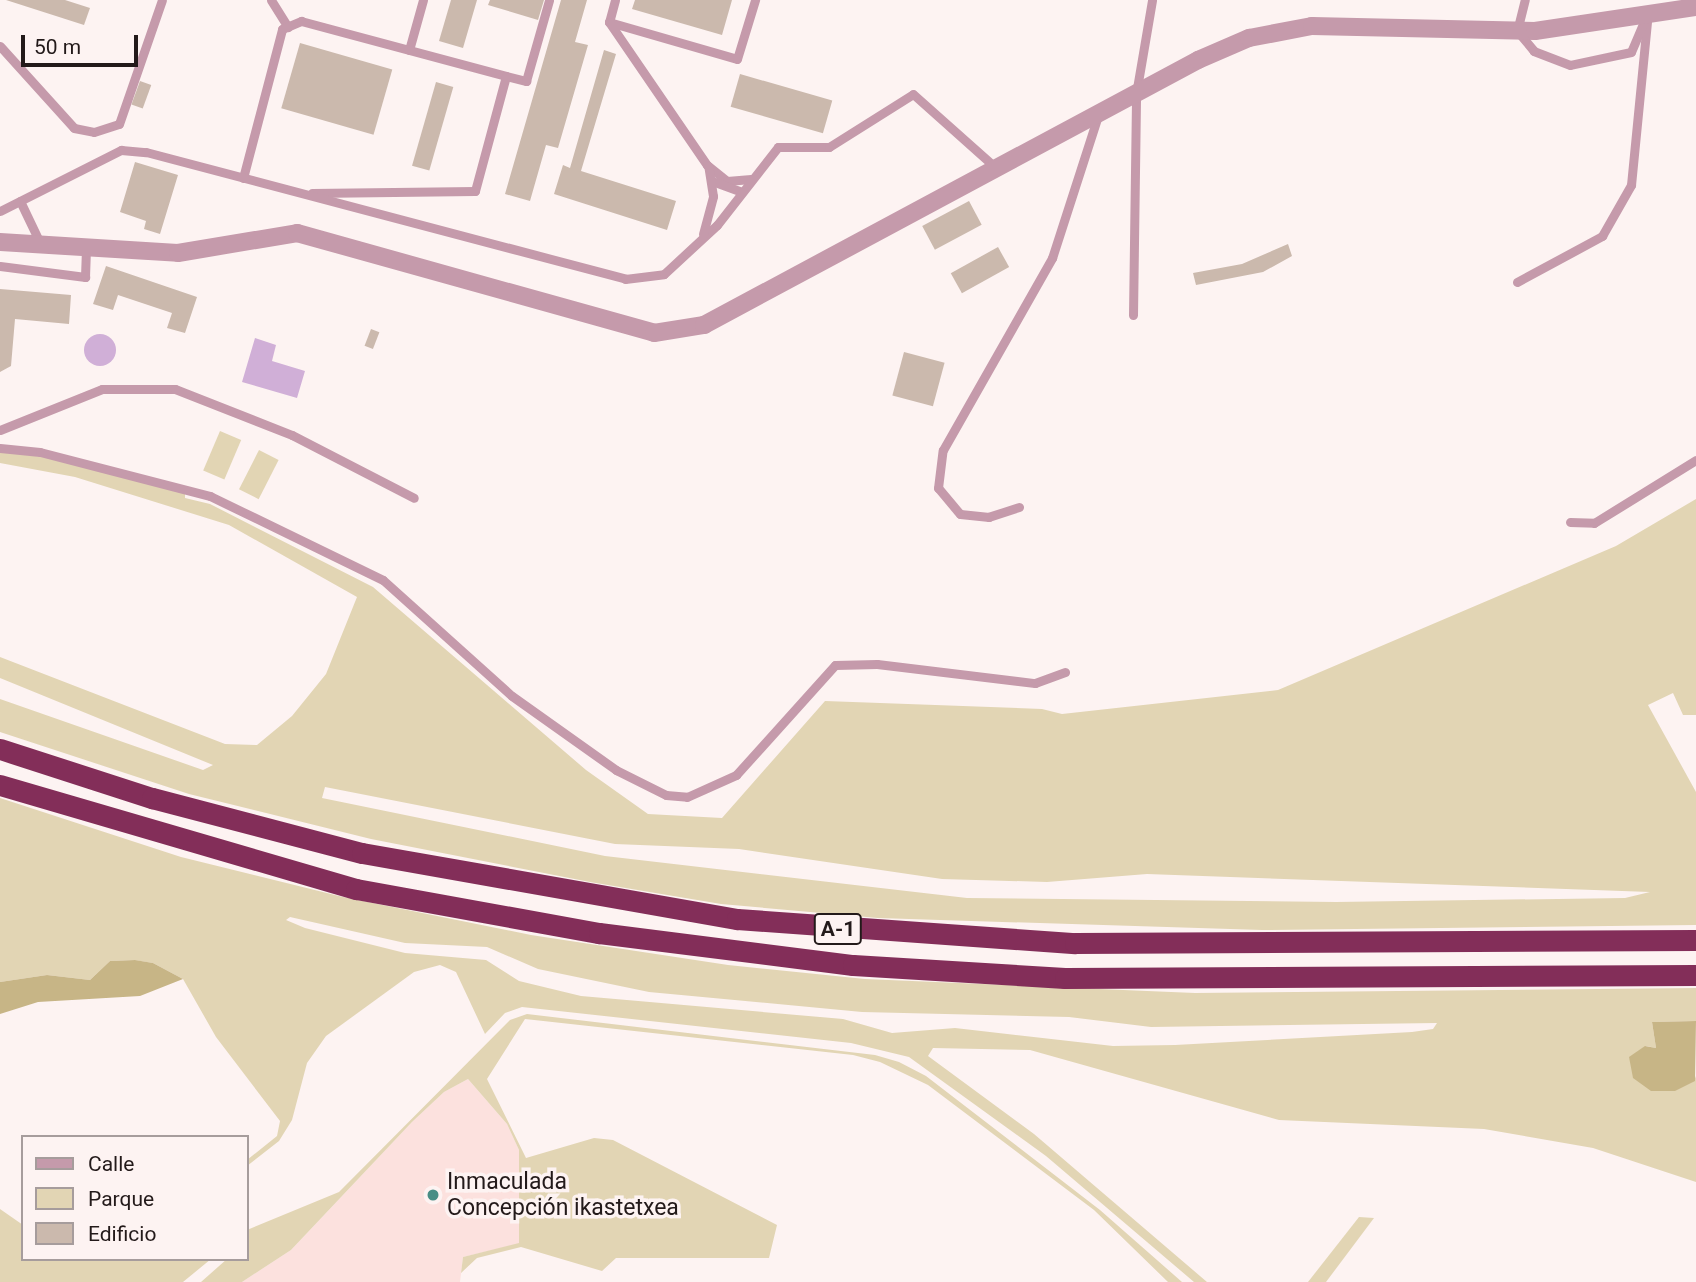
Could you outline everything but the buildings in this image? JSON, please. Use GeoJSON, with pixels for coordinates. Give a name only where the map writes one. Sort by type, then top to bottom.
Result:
{"type":"FeatureCollection","features":[{"type":"Feature","properties":{"kind":"highway","name":"A-1"},"geometry":{"type":"LineString","coordinates":[[0,749],[165,802],[362,853],[737,919],[1075,943],[1696,940]]}},
{"type":"Feature","properties":{"kind":"highway","name":"A-1"},"geometry":{"type":"LineString","coordinates":[[0,785],[356,889],[599,933],[853,965],[1065,978],[1696,975]]}},
{"type":"Feature","properties":{"kind":"street"},"geometry":{"type":"LineString","coordinates":[[0,242],[178,253],[297,233],[654,333],[704,326],[1098,114],[1249,38],[1312,26],[1517,30],[1696,7]]}},
{"type":"Feature","properties":{"kind":"lane"},"geometry":{"type":"LineString","coordinates":[[0,46],[74,128],[94,132],[119,124],[162,0]]}},
{"type":"Feature","properties":{"kind":"lane"},"geometry":{"type":"LineString","coordinates":[[271,0],[288,27]]}},
{"type":"Feature","properties":{"kind":"lane"},"geometry":{"type":"LineString","coordinates":[[409,50],[423,0]]}},
{"type":"Feature","properties":{"kind":"lane"},"geometry":{"type":"LineString","coordinates":[[243,178],[282,29],[301,21],[526,81],[549,0]]}},
{"type":"Feature","properties":{"kind":"lane"},"geometry":{"type":"LineString","coordinates":[[615,0],[609,22],[707,165],[727,181],[753,179]]}},
{"type":"Feature","properties":{"kind":"lane"},"geometry":{"type":"LineString","coordinates":[[609,22],[737,59],[755,0]]}},
{"type":"Feature","properties":{"kind":"lane"},"geometry":{"type":"LineString","coordinates":[[1133,315],[1136,94],[1152,0]]}},
{"type":"Feature","properties":{"kind":"lane"},"geometry":{"type":"LineString","coordinates":[[1524,1],[1517,30],[1534,51],[1570,65],[1604,61],[1631,52],[1648,12]]}},
{"type":"Feature","properties":{"kind":"lane"},"geometry":{"type":"LineString","coordinates":[[1517,282],[1602,236],[1631,185],[1648,12]]}},
{"type":"Feature","properties":{"kind":"lane"},"geometry":{"type":"LineString","coordinates":[[299,193],[475,191],[506,76]]}},
{"type":"Feature","properties":{"kind":"lane"},"geometry":{"type":"LineString","coordinates":[[0,211],[121,150],[243,178],[625,279],[664,274],[700,239],[778,147],[830,147],[913,94],[997,169]]}},
{"type":"Feature","properties":{"kind":"lane"},"geometry":{"type":"LineString","coordinates":[[1019,507],[989,517],[960,514],[938,488],[943,450],[1052,258],[1098,114]]}},
{"type":"Feature","properties":{"kind":"lane"},"geometry":{"type":"LineString","coordinates":[[700,239],[712,212],[712,181],[707,165]]}},
{"type":"Feature","properties":{"kind":"lane"},"geometry":{"type":"LineString","coordinates":[[712,181],[742,192]]}},
{"type":"Feature","properties":{"kind":"lane"},"geometry":{"type":"LineString","coordinates":[[20,201],[40,243]]}},
{"type":"Feature","properties":{"kind":"lane"},"geometry":{"type":"LineString","coordinates":[[0,266],[85,277],[86,247]]}},
{"type":"Feature","properties":{"kind":"lane"},"geometry":{"type":"LineString","coordinates":[[0,430],[102,389],[175,389],[292,435],[414,498]]}},
{"type":"Feature","properties":{"kind":"lane"},"geometry":{"type":"LineString","coordinates":[[0,448],[40,452],[210,496],[383,580],[512,696],[616,770],[666,795],[687,797],[736,775],[835,665],[877,664],[1035,683],[1065,672]]}},
{"type":"Feature","properties":{"kind":"lane"},"geometry":{"type":"LineString","coordinates":[[1570,522],[1594,523],[1696,460]]}},
{"type":"Feature","properties":{"kind":"shaded area"},"geometry":{"type":"Polygon","coordinates":[[[100,334],[111,339],[116,350],[111,361],[100,366],[89,361],[84,350],[89,339],[100,334]]]}},
{"type":"Feature","properties":{"kind":"shaded area"},"geometry":{"type":"Polygon","coordinates":[[[255,338],[276,345],[272,361],[305,371],[297,398],[242,382],[255,338]]]}},
{"type":"Feature","properties":{"kind":"shaded area"},"geometry":{"type":"Polygon","coordinates":[[[135,960],[153,963],[183,979],[140,996],[38,1002],[0,1014],[0,982],[47,975],[90,980],[110,961],[135,960]]]}},
{"type":"Feature","properties":{"kind":"shaded area"},"geometry":{"type":"Polygon","coordinates":[[[1696,1021],[1695,1081],[1675,1091],[1651,1091],[1633,1078],[1629,1057],[1645,1046],[1656,1048],[1652,1022],[1696,1021]]]}},
{"type":"Feature","properties":{"kind":"shaded area","name":"Inmaculada Concepción ikastetxea"},"geometry":{"type":"Polygon","coordinates":[[[468,1079],[507,1124],[519,1150],[519,1244],[463,1257],[460,1282],[242,1282],[291,1250],[412,1122],[444,1092],[468,1079]]]}},
{"type":"Feature","properties":{"kind":"green space"},"geometry":{"type":"Polygon","coordinates":[[[220,431],[241,440],[224,480],[203,471],[220,431]]]}},
{"type":"Feature","properties":{"kind":"green space"},"geometry":{"type":"Polygon","coordinates":[[[259,450],[279,460],[259,499],[239,489],[259,450]]]}},
{"type":"Feature","properties":{"kind":"green space"},"geometry":{"type":"Polygon","coordinates":[[[0,452],[54,458],[185,493],[185,498],[210,504],[373,587],[586,770],[648,814],[722,818],[825,701],[1042,709],[1062,714],[1278,690],[1616,546],[1696,499],[1696,715],[1683,715],[1673,693],[1648,705],[1696,792],[1696,925],[1262,930],[878,918],[721,904],[590,882],[371,839],[189,794],[0,732],[0,699],[203,770],[213,765],[0,678],[0,657],[225,744],[257,745],[292,716],[326,674],[357,597],[229,525],[75,477],[0,463],[0,452]],[[325,787],[322,798],[605,856],[967,898],[1336,902],[1625,898],[1650,892],[1147,874],[1047,882],[942,879],[739,849],[615,844],[325,787]]]}},
{"type":"Feature","properties":{"kind":"green space"},"geometry":{"type":"Polygon","coordinates":[[[0,798],[181,857],[343,897],[531,935],[728,965],[865,979],[1195,993],[1696,988],[1696,1021],[1652,1022],[1656,1048],[1646,1046],[1629,1058],[1694,1081],[1696,1076],[1696,1182],[1593,1148],[1484,1129],[1279,1120],[1030,1050],[933,1048],[928,1056],[1034,1134],[1207,1282],[1194,1282],[1046,1156],[909,1057],[851,1043],[522,1007],[505,1013],[485,1034],[456,972],[440,965],[414,972],[326,1036],[307,1063],[292,1120],[279,1141],[248,1165],[248,1159],[277,1136],[280,1121],[216,1037],[183,979],[153,963],[134,960],[110,961],[90,980],[47,975],[0,982],[0,798]],[[290,917],[286,920],[305,928],[405,953],[486,960],[519,981],[581,996],[843,1019],[892,1033],[955,1028],[1113,1046],[1175,1045],[1412,1032],[1433,1029],[1437,1023],[1151,1027],[1069,1017],[862,1012],[649,992],[538,969],[487,947],[405,943],[290,917]]]}},
{"type":"Feature","properties":{"kind":"green space"},"geometry":{"type":"Polygon","coordinates":[[[527,1014],[875,1055],[899,1062],[926,1076],[1100,1210],[1182,1282],[1168,1282],[1094,1210],[928,1085],[880,1062],[853,1055],[525,1019],[487,1079],[526,1158],[594,1138],[613,1140],[777,1225],[769,1258],[616,1258],[602,1271],[521,1247],[477,1258],[461,1273],[463,1257],[519,1243],[519,1150],[507,1124],[468,1079],[444,1092],[412,1122],[291,1250],[242,1282],[201,1282],[225,1261],[248,1261],[248,1230],[339,1192],[510,1020],[527,1014]]]}},
{"type":"Feature","properties":{"kind":"green space"},"geometry":{"type":"Polygon","coordinates":[[[0,1209],[21,1224],[21,1261],[209,1261],[183,1282],[0,1282],[0,1209]]]}},
{"type":"Feature","properties":{"kind":"green space"},"geometry":{"type":"Polygon","coordinates":[[[1359,1217],[1374,1218],[1326,1282],[1308,1282],[1359,1217]]]}},
{"type":"Feature","properties":{"kind":"place","name":"Inmaculada Concepción ikastetxea"},"geometry":{"type":"Point","coordinates":[433,1195]}}]}
